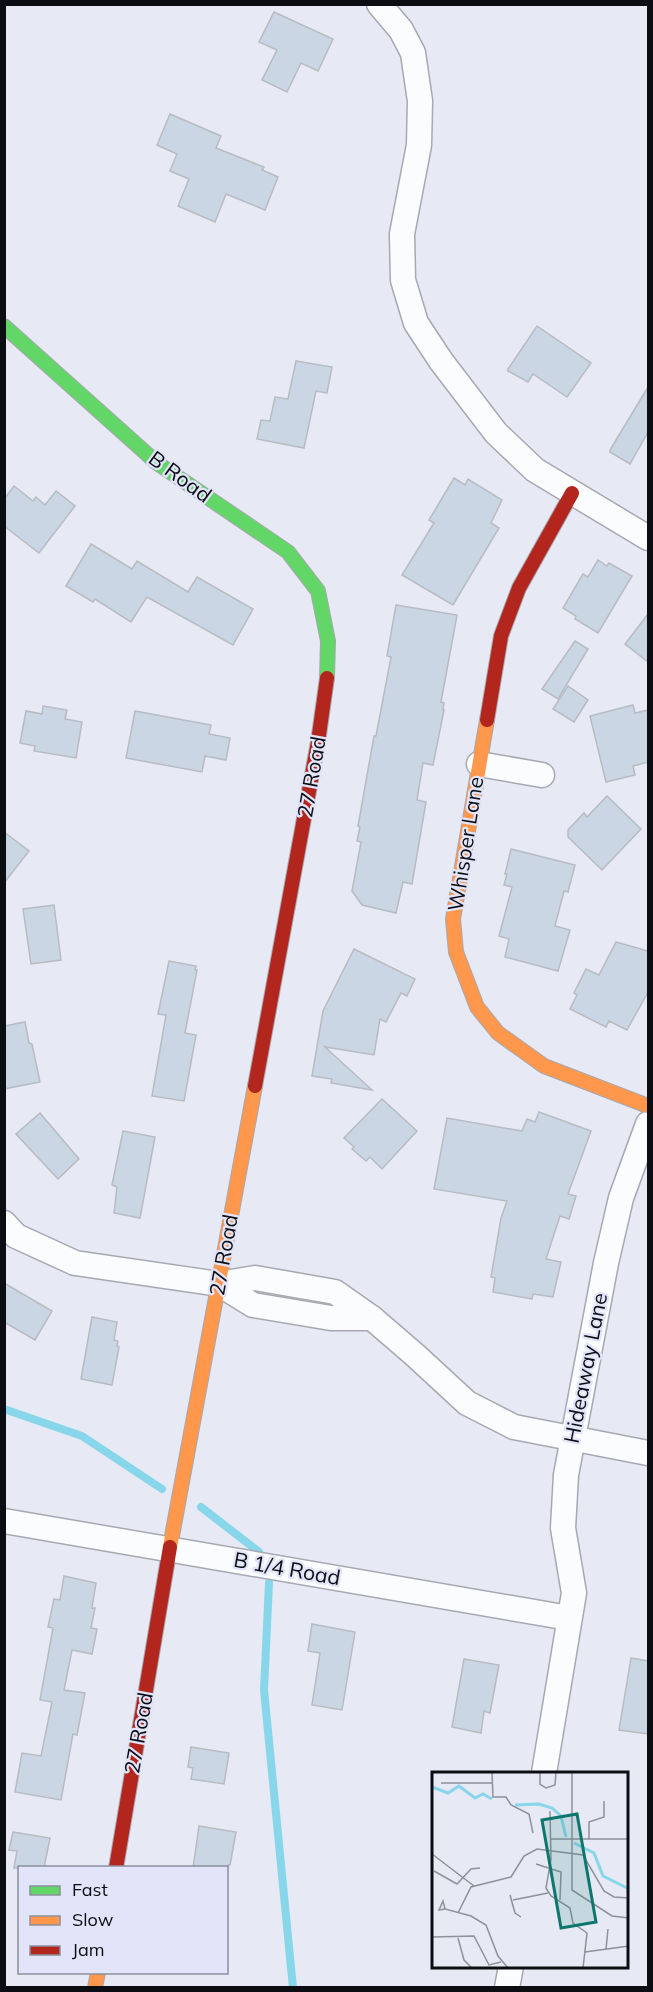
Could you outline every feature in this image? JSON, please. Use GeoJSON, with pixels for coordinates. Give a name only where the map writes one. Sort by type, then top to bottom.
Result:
{"type":"FeatureCollection","features":[{"type":"Feature","properties":{"kind":"street"},"geometry":{"type":"LineString","coordinates":[[379,4],[401,30],[413,54],[420,101],[419,145],[402,234],[403,280],[416,323],[441,361],[496,433],[535,470],[648,538]]}},
{"type":"Feature","properties":{"kind":"street","name":"B Road"},"geometry":{"type":"LineString","coordinates":[[4,326],[157,463],[288,552],[318,591],[328,641]]}},
{"type":"Feature","properties":{"kind":"street","name":"Whisper Lane"},"geometry":{"type":"LineString","coordinates":[[572,493],[519,588],[501,636],[453,919],[456,952],[477,1007],[498,1033],[544,1066],[648,1106]]}},
{"type":"Feature","properties":{"kind":"street","name":"27 Road"},"geometry":{"type":"LineString","coordinates":[[116,1866],[170,1549],[318,742],[328,674],[328,641]]}},
{"type":"Feature","properties":{"kind":"street","name":"Whisper Lane"},"geometry":{"type":"LineString","coordinates":[[479,764],[542,775]]}},
{"type":"Feature","properties":{"kind":"street","name":"Hideaway Lane"},"geometry":{"type":"LineString","coordinates":[[544,1772],[574,1593],[562,1528],[566,1476],[608,1252],[621,1198],[648,1124]]}},
{"type":"Feature","properties":{"kind":"street"},"geometry":{"type":"LineString","coordinates":[[4,1222],[16,1236],[75,1263],[219,1284],[255,1278],[335,1292],[372,1318],[467,1403],[514,1426],[648,1453]]}},
{"type":"Feature","properties":{"kind":"street","name":"B 1/4 Road"},"geometry":{"type":"LineString","coordinates":[[4,1521],[569,1617]]}},
{"type":"Feature","properties":{"kind":"street"},"geometry":{"type":"LineString","coordinates":[[507,1988],[511,1968]]}},
{"type":"Feature","properties":{"kind":"building"},"geometry":{"type":"Polygon","coordinates":[[[274,12],[333,39],[318,71],[301,63],[287,92],[262,80],[277,50],[259,42],[274,12]]]}},
{"type":"Feature","properties":{"kind":"building"},"geometry":{"type":"Polygon","coordinates":[[[170,114],[221,136],[216,148],[264,167],[262,170],[278,177],[265,210],[226,194],[215,222],[178,206],[189,179],[170,171],[177,154],[157,145],[170,114]]]}},
{"type":"Feature","properties":{"kind":"building"},"geometry":{"type":"Polygon","coordinates":[[[537,326],[591,363],[567,397],[533,374],[528,382],[508,371],[537,326]]]}},
{"type":"Feature","properties":{"kind":"building"},"geometry":{"type":"Polygon","coordinates":[[[296,361],[332,367],[327,393],[316,391],[304,448],[257,439],[261,420],[270,421],[275,397],[288,399],[296,361]]]}},
{"type":"Feature","properties":{"kind":"building"},"geometry":{"type":"Polygon","coordinates":[[[648,387],[648,432],[630,464],[610,450],[648,387]]]}},
{"type":"Feature","properties":{"kind":"building"},"geometry":{"type":"Polygon","coordinates":[[[454,478],[465,485],[468,479],[502,500],[491,523],[499,528],[453,605],[402,575],[434,523],[429,520],[454,478]]]}},
{"type":"Feature","properties":{"kind":"building"},"geometry":{"type":"Polygon","coordinates":[[[14,486],[33,501],[36,497],[45,505],[56,491],[75,506],[39,553],[4,526],[4,499],[14,486]]]}},
{"type":"Feature","properties":{"kind":"building"},"geometry":{"type":"Polygon","coordinates":[[[91,544],[132,569],[137,561],[188,592],[197,577],[253,609],[233,645],[147,597],[131,622],[95,599],[93,602],[66,586],[91,544]]]}},
{"type":"Feature","properties":{"kind":"building"},"geometry":{"type":"Polygon","coordinates":[[[598,560],[607,566],[609,563],[632,576],[598,633],[575,619],[576,616],[563,608],[583,574],[588,577],[598,560]]]}},
{"type":"Feature","properties":{"kind":"building"},"geometry":{"type":"Polygon","coordinates":[[[396,605],[457,615],[441,702],[444,703],[444,710],[433,765],[423,763],[417,800],[426,802],[412,884],[403,882],[396,913],[362,905],[352,891],[361,842],[357,841],[360,827],[358,826],[391,657],[387,656],[396,605]]]}},
{"type":"Feature","properties":{"kind":"building"},"geometry":{"type":"Polygon","coordinates":[[[648,614],[648,662],[625,644],[648,614]]]}},
{"type":"Feature","properties":{"kind":"building"},"geometry":{"type":"Polygon","coordinates":[[[575,641],[588,649],[558,699],[542,689],[575,641]]]}},
{"type":"Feature","properties":{"kind":"building"},"geometry":{"type":"Polygon","coordinates":[[[568,686],[588,700],[574,722],[553,709],[568,686]]]}},
{"type":"Feature","properties":{"kind":"building"},"geometry":{"type":"Polygon","coordinates":[[[633,705],[635,713],[648,710],[648,762],[633,766],[635,775],[606,782],[590,716],[633,705]]]}},
{"type":"Feature","properties":{"kind":"building"},"geometry":{"type":"Polygon","coordinates":[[[43,706],[67,710],[65,719],[82,722],[76,758],[34,751],[35,746],[20,743],[26,711],[42,714],[43,706]]]}},
{"type":"Feature","properties":{"kind":"building"},"geometry":{"type":"Polygon","coordinates":[[[135,711],[211,725],[209,734],[230,738],[226,760],[205,756],[202,772],[126,758],[135,711]]]}},
{"type":"Feature","properties":{"kind":"building"},"geometry":{"type":"Polygon","coordinates":[[[607,796],[641,829],[602,870],[568,837],[568,830],[584,813],[587,817],[607,796]]]}},
{"type":"Feature","properties":{"kind":"building"},"geometry":{"type":"Polygon","coordinates":[[[4,832],[29,851],[4,883],[4,832]]]}},
{"type":"Feature","properties":{"kind":"building"},"geometry":{"type":"Polygon","coordinates":[[[511,849],[575,865],[568,892],[564,891],[555,926],[570,930],[558,971],[505,957],[509,939],[499,936],[512,887],[504,885],[511,849]]]}},
{"type":"Feature","properties":{"kind":"building"},"geometry":{"type":"Polygon","coordinates":[[[54,905],[61,960],[31,964],[23,909],[54,905]]]}},
{"type":"Feature","properties":{"kind":"building"},"geometry":{"type":"Polygon","coordinates":[[[616,942],[648,951],[648,992],[627,1030],[609,1021],[606,1027],[570,1009],[577,995],[574,993],[586,969],[599,975],[616,942]]]}},
{"type":"Feature","properties":{"kind":"building"},"geometry":{"type":"Polygon","coordinates":[[[354,949],[415,979],[407,996],[401,993],[386,1022],[380,1019],[374,1055],[325,1047],[372,1090],[331,1083],[332,1079],[312,1076],[323,1011],[354,949]]]}},
{"type":"Feature","properties":{"kind":"building"},"geometry":{"type":"Polygon","coordinates":[[[169,961],[196,966],[195,970],[197,970],[185,1033],[196,1035],[184,1101],[152,1096],[166,1015],[158,1014],[169,961]]]}},
{"type":"Feature","properties":{"kind":"building"},"geometry":{"type":"Polygon","coordinates":[[[25,1022],[40,1082],[4,1089],[4,1026],[25,1022]]]}},
{"type":"Feature","properties":{"kind":"building"},"geometry":{"type":"Polygon","coordinates":[[[382,1099],[417,1131],[382,1169],[370,1157],[366,1161],[352,1149],[354,1147],[344,1138],[382,1099]]]}},
{"type":"Feature","properties":{"kind":"building"},"geometry":{"type":"Polygon","coordinates":[[[539,1112],[591,1131],[568,1194],[576,1196],[569,1219],[560,1216],[546,1259],[561,1262],[553,1297],[533,1294],[532,1299],[493,1292],[495,1278],[491,1277],[501,1218],[507,1201],[434,1189],[447,1118],[522,1131],[527,1119],[535,1122],[539,1112]]]}},
{"type":"Feature","properties":{"kind":"building"},"geometry":{"type":"Polygon","coordinates":[[[40,1113],[79,1159],[58,1179],[16,1134],[40,1113]]]}},
{"type":"Feature","properties":{"kind":"building"},"geometry":{"type":"Polygon","coordinates":[[[123,1131],[155,1137],[140,1218],[114,1213],[117,1187],[112,1185],[123,1131]]]}},
{"type":"Feature","properties":{"kind":"building"},"geometry":{"type":"Polygon","coordinates":[[[4,1283],[52,1311],[35,1340],[4,1322],[4,1283]]]}},
{"type":"Feature","properties":{"kind":"building"},"geometry":{"type":"Polygon","coordinates":[[[92,1317],[117,1322],[114,1340],[118,1341],[117,1346],[119,1347],[112,1385],[81,1379],[92,1317]]]}},
{"type":"Feature","properties":{"kind":"building"},"geometry":{"type":"Polygon","coordinates":[[[64,1576],[96,1583],[91,1628],[97,1629],[92,1654],[72,1650],[64,1690],[85,1693],[77,1735],[73,1734],[61,1800],[15,1792],[22,1753],[41,1756],[52,1702],[40,1700],[53,1628],[48,1627],[54,1599],[60,1600],[64,1576]]]}},
{"type":"Feature","properties":{"kind":"building"},"geometry":{"type":"Polygon","coordinates":[[[312,1624],[355,1632],[342,1710],[312,1705],[320,1653],[308,1651],[312,1624]]]}},
{"type":"Feature","properties":{"kind":"building"},"geometry":{"type":"Polygon","coordinates":[[[631,1658],[648,1661],[648,1734],[619,1730],[631,1658]]]}},
{"type":"Feature","properties":{"kind":"building"},"geometry":{"type":"Polygon","coordinates":[[[464,1659],[499,1665],[490,1713],[484,1711],[481,1733],[452,1727],[464,1659]]]}},
{"type":"Feature","properties":{"kind":"building"},"geometry":{"type":"Polygon","coordinates":[[[191,1747],[229,1753],[224,1784],[191,1779],[193,1768],[188,1767],[191,1747]]]}},
{"type":"Feature","properties":{"kind":"building"},"geometry":{"type":"Polygon","coordinates":[[[199,1826],[236,1832],[230,1865],[193,1866],[199,1826]]]}},
{"type":"Feature","properties":{"kind":"building"},"geometry":{"type":"Polygon","coordinates":[[[13,1832],[50,1838],[44,1866],[14,1868],[17,1851],[9,1850],[13,1832]]]}},
{"type":"Feature","properties":{"kind":"waterway"},"geometry":{"type":"LineString","coordinates":[[4,1409],[82,1436],[162,1489]]}},
{"type":"Feature","properties":{"kind":"waterway"},"geometry":{"type":"LineString","coordinates":[[201,1507],[259,1552]]}},
{"type":"Feature","properties":{"kind":"waterway"},"geometry":{"type":"LineString","coordinates":[[269,1583],[264,1690],[293,1988]]}},
{"type":"Feature","properties":{"kind":"traffic: fast"},"geometry":{"type":"LineString","coordinates":[[4,326],[157,463],[288,552],[318,591],[328,641],[327,678]]}},
{"type":"Feature","properties":{"kind":"traffic: slow"},"geometry":{"type":"LineString","coordinates":[[487,720],[453,919],[456,952],[477,1007],[498,1033],[544,1066],[648,1106]]}},
{"type":"Feature","properties":{"kind":"traffic: slow"},"geometry":{"type":"LineString","coordinates":[[170,1547],[255,1086]]}},
{"type":"Feature","properties":{"kind":"traffic: slow"},"geometry":{"type":"LineString","coordinates":[[95,1988],[98,1974]]}},
{"type":"Feature","properties":{"kind":"traffic: jam"},"geometry":{"type":"LineString","coordinates":[[487,720],[501,636],[519,588],[572,493]]}},
{"type":"Feature","properties":{"kind":"traffic: jam"},"geometry":{"type":"LineString","coordinates":[[255,1086],[318,742],[327,678]]}},
{"type":"Feature","properties":{"kind":"traffic: jam"},"geometry":{"type":"LineString","coordinates":[[116,1866],[170,1547]]}}]}
